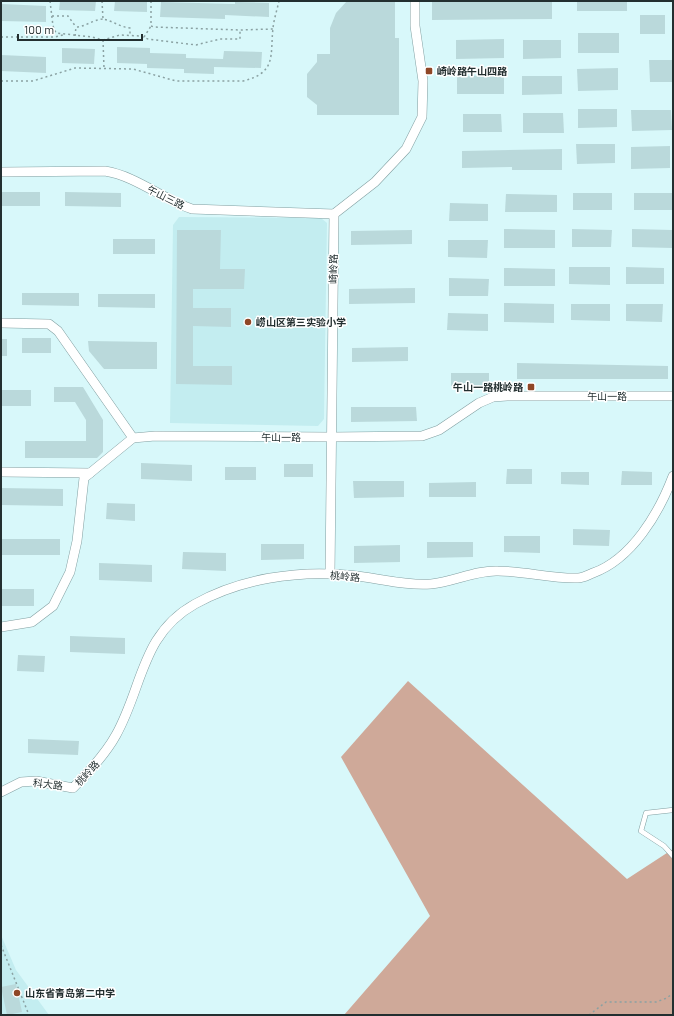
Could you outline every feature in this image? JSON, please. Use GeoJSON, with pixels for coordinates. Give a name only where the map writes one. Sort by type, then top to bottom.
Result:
{"type":"FeatureCollection","features":[{"type":"Feature","properties":{"kind":"street"},"geometry":{"type":"LineString","coordinates":[[334,214],[375,182],[406,150],[422,117],[423,81],[415,26],[415,1]]}},
{"type":"Feature","properties":{"kind":"street","name":"午山三路"},"geometry":{"type":"LineString","coordinates":[[1,172],[105,171],[120,173],[178,204],[192,208],[334,214]]}},
{"type":"Feature","properties":{"kind":"street","name":"崎岭路"},"geometry":{"type":"LineString","coordinates":[[330,574],[334,214]]}},
{"type":"Feature","properties":{"kind":"street"},"geometry":{"type":"LineString","coordinates":[[1,323],[49,324],[58,331],[133,438],[84,478],[77,541],[70,572],[53,606],[32,622],[1,627]]}},
{"type":"Feature","properties":{"kind":"street","name":"午山一路"},"geometry":{"type":"LineString","coordinates":[[133,438],[155,436],[422,436],[439,430],[479,402],[493,397],[673,396]]}},
{"type":"Feature","properties":{"kind":"street"},"geometry":{"type":"LineString","coordinates":[[1,472],[90,473]]}},
{"type":"Feature","properties":{"kind":"street","name":"桃岭路"},"geometry":{"type":"LineString","coordinates":[[72,788],[92,769],[116,736],[127,711],[145,658],[158,636],[173,620],[193,605],[233,587],[282,577],[330,574],[406,584],[432,584],[496,570],[580,578],[606,568],[632,545],[650,522],[666,494],[673,476]]}},
{"type":"Feature","properties":{"kind":"street","name":"科大路"},"geometry":{"type":"LineString","coordinates":[[1,792],[21,782],[36,781],[72,788]]}},
{"type":"Feature","properties":{"kind":"lane"},"geometry":{"type":"LineString","coordinates":[[673,810],[646,813],[641,831],[664,846],[673,856]]}},
{"type":"Feature","properties":{"kind":"path"},"geometry":{"type":"LineString","coordinates":[[50,1],[56,33],[64,35],[92,37],[103,40],[120,35],[196,45],[220,39],[240,39],[240,30]]}},
{"type":"Feature","properties":{"kind":"path"},"geometry":{"type":"LineString","coordinates":[[102,1],[102,19]]}},
{"type":"Feature","properties":{"kind":"path"},"geometry":{"type":"LineString","coordinates":[[144,37],[151,26],[152,1]]}},
{"type":"Feature","properties":{"kind":"path"},"geometry":{"type":"LineString","coordinates":[[1,81],[33,81],[75,68],[133,69],[176,81],[236,81],[251,79],[260,75],[268,67],[273,54],[273,28],[279,1]]}},
{"type":"Feature","properties":{"kind":"path"},"geometry":{"type":"LineString","coordinates":[[52,16],[68,16],[76,27],[75,36]]}},
{"type":"Feature","properties":{"kind":"path"},"geometry":{"type":"LineString","coordinates":[[76,27],[81,27],[95,20],[102,19],[130,28],[130,36]]}},
{"type":"Feature","properties":{"kind":"path"},"geometry":{"type":"LineString","coordinates":[[151,26],[240,30],[273,28]]}},
{"type":"Feature","properties":{"kind":"path"},"geometry":{"type":"LineString","coordinates":[[1,37],[55,37],[64,35]]}},
{"type":"Feature","properties":{"kind":"path"},"geometry":{"type":"LineString","coordinates":[[103,40],[104,69]]}},
{"type":"Feature","properties":{"kind":"path"},"geometry":{"type":"LineString","coordinates":[[1,945],[29,1015]]}},
{"type":"Feature","properties":{"kind":"path"},"geometry":{"type":"LineString","coordinates":[[589,1015],[606,1002],[656,1002],[673,993]]}},
{"type":"Feature","properties":{"kind":"shaded area","name":"崂山区第三实验小学"},"geometry":{"type":"Polygon","coordinates":[[[179,217],[321,218],[327,223],[324,419],[318,426],[170,423],[173,225],[179,217]]]}},
{"type":"Feature","properties":{"kind":"shaded area"},"geometry":{"type":"Polygon","coordinates":[[[408,681],[627,879],[673,849],[673,1015],[344,1015],[430,916],[341,757],[408,681]]]}},
{"type":"Feature","properties":{"kind":"shaded area","name":"山东省青岛第二中学"},"geometry":{"type":"Polygon","coordinates":[[[1,935],[16,970],[49,1015],[1,1015],[1,935]]]}},
{"type":"Feature","properties":{"kind":"building"},"geometry":{"type":"Polygon","coordinates":[[[60,1],[96,1],[95,11],[59,10],[60,1]]]}},
{"type":"Feature","properties":{"kind":"building"},"geometry":{"type":"Polygon","coordinates":[[[115,1],[147,1],[147,12],[114,11],[115,1]]]}},
{"type":"Feature","properties":{"kind":"building"},"geometry":{"type":"Polygon","coordinates":[[[347,1],[395,1],[395,38],[399,38],[399,115],[317,115],[317,105],[307,97],[307,74],[317,62],[317,54],[330,54],[330,28],[336,13],[347,1]]]}},
{"type":"Feature","properties":{"kind":"building"},"geometry":{"type":"Polygon","coordinates":[[[432,1],[552,1],[552,19],[432,20],[432,1]]]}},
{"type":"Feature","properties":{"kind":"building"},"geometry":{"type":"Polygon","coordinates":[[[577,1],[627,1],[627,11],[577,11],[577,1]]]}},
{"type":"Feature","properties":{"kind":"building"},"geometry":{"type":"Polygon","coordinates":[[[161,2],[235,4],[235,2],[269,3],[269,17],[225,15],[225,19],[160,17],[161,2]]]}},
{"type":"Feature","properties":{"kind":"building"},"geometry":{"type":"Polygon","coordinates":[[[1,4],[46,6],[46,22],[1,21],[1,4]]]}},
{"type":"Feature","properties":{"kind":"building"},"geometry":{"type":"Polygon","coordinates":[[[640,15],[665,15],[665,34],[640,34],[640,15]]]}},
{"type":"Feature","properties":{"kind":"building"},"geometry":{"type":"Polygon","coordinates":[[[578,33],[619,33],[619,53],[578,53],[578,33]]]}},
{"type":"Feature","properties":{"kind":"building"},"geometry":{"type":"Polygon","coordinates":[[[504,39],[504,58],[456,59],[456,40],[504,39]]]}},
{"type":"Feature","properties":{"kind":"building"},"geometry":{"type":"Polygon","coordinates":[[[523,40],[561,40],[561,58],[523,59],[523,40]]]}},
{"type":"Feature","properties":{"kind":"building"},"geometry":{"type":"Polygon","coordinates":[[[117,47],[150,48],[150,53],[186,54],[186,58],[223,59],[224,51],[262,52],[261,68],[214,67],[214,74],[184,73],[184,69],[147,68],[147,64],[117,63],[117,47]]]}},
{"type":"Feature","properties":{"kind":"building"},"geometry":{"type":"Polygon","coordinates":[[[62,48],[95,49],[94,64],[62,63],[62,48]]]}},
{"type":"Feature","properties":{"kind":"building"},"geometry":{"type":"Polygon","coordinates":[[[1,55],[46,57],[46,73],[1,71],[1,55]]]}},
{"type":"Feature","properties":{"kind":"building"},"geometry":{"type":"Polygon","coordinates":[[[649,60],[673,60],[673,82],[650,82],[649,60]]]}},
{"type":"Feature","properties":{"kind":"building"},"geometry":{"type":"Polygon","coordinates":[[[618,68],[618,90],[578,91],[577,69],[618,68]]]}},
{"type":"Feature","properties":{"kind":"building"},"geometry":{"type":"Polygon","coordinates":[[[504,75],[504,94],[457,94],[457,76],[504,75]]]}},
{"type":"Feature","properties":{"kind":"building"},"geometry":{"type":"Polygon","coordinates":[[[522,76],[562,76],[562,94],[522,95],[522,76]]]}},
{"type":"Feature","properties":{"kind":"building"},"geometry":{"type":"Polygon","coordinates":[[[578,109],[617,109],[617,127],[578,128],[578,109]]]}},
{"type":"Feature","properties":{"kind":"building"},"geometry":{"type":"Polygon","coordinates":[[[631,110],[671,110],[672,130],[632,131],[631,110]]]}},
{"type":"Feature","properties":{"kind":"building"},"geometry":{"type":"Polygon","coordinates":[[[523,113],[563,113],[564,133],[523,133],[523,113]]]}},
{"type":"Feature","properties":{"kind":"building"},"geometry":{"type":"Polygon","coordinates":[[[463,114],[501,114],[502,132],[463,132],[463,114]]]}},
{"type":"Feature","properties":{"kind":"building"},"geometry":{"type":"Polygon","coordinates":[[[576,144],[615,144],[615,163],[577,164],[576,144]]]}},
{"type":"Feature","properties":{"kind":"building"},"geometry":{"type":"Polygon","coordinates":[[[670,146],[670,168],[631,169],[631,147],[670,146]]]}},
{"type":"Feature","properties":{"kind":"building"},"geometry":{"type":"Polygon","coordinates":[[[562,149],[562,170],[512,170],[512,167],[462,168],[462,151],[562,149]]]}},
{"type":"Feature","properties":{"kind":"building"},"geometry":{"type":"Polygon","coordinates":[[[1,192],[40,192],[40,206],[1,206],[1,192]]]}},
{"type":"Feature","properties":{"kind":"building"},"geometry":{"type":"Polygon","coordinates":[[[65,192],[121,193],[121,207],[65,206],[65,192]]]}},
{"type":"Feature","properties":{"kind":"building"},"geometry":{"type":"Polygon","coordinates":[[[573,193],[612,193],[612,210],[573,210],[573,193]]]}},
{"type":"Feature","properties":{"kind":"building"},"geometry":{"type":"Polygon","coordinates":[[[634,193],[673,193],[673,210],[634,210],[634,193]]]}},
{"type":"Feature","properties":{"kind":"building"},"geometry":{"type":"Polygon","coordinates":[[[506,194],[557,195],[557,212],[505,212],[506,194]]]}},
{"type":"Feature","properties":{"kind":"building"},"geometry":{"type":"Polygon","coordinates":[[[450,203],[488,204],[488,221],[449,221],[450,203]]]}},
{"type":"Feature","properties":{"kind":"building"},"geometry":{"type":"Polygon","coordinates":[[[504,229],[555,230],[555,248],[504,248],[504,229]]]}},
{"type":"Feature","properties":{"kind":"building"},"geometry":{"type":"Polygon","coordinates":[[[572,229],[612,230],[611,247],[572,247],[572,229]]]}},
{"type":"Feature","properties":{"kind":"building"},"geometry":{"type":"Polygon","coordinates":[[[632,229],[672,230],[672,248],[632,247],[632,229]]]}},
{"type":"Feature","properties":{"kind":"building"},"geometry":{"type":"Polygon","coordinates":[[[177,230],[221,230],[220,269],[245,269],[244,289],[193,289],[193,308],[231,308],[231,327],[193,326],[193,366],[232,366],[232,385],[176,384],[177,230]]]}},
{"type":"Feature","properties":{"kind":"building"},"geometry":{"type":"Polygon","coordinates":[[[412,230],[412,244],[351,245],[351,231],[412,230]]]}},
{"type":"Feature","properties":{"kind":"building"},"geometry":{"type":"Polygon","coordinates":[[[113,239],[155,239],[155,254],[113,254],[113,239]]]}},
{"type":"Feature","properties":{"kind":"building"},"geometry":{"type":"Polygon","coordinates":[[[448,240],[488,240],[487,258],[448,257],[448,240]]]}},
{"type":"Feature","properties":{"kind":"building"},"geometry":{"type":"Polygon","coordinates":[[[569,267],[610,267],[610,285],[569,284],[569,267]]]}},
{"type":"Feature","properties":{"kind":"building"},"geometry":{"type":"Polygon","coordinates":[[[626,267],[664,268],[664,284],[626,284],[626,267]]]}},
{"type":"Feature","properties":{"kind":"building"},"geometry":{"type":"Polygon","coordinates":[[[504,268],[555,269],[555,286],[504,286],[504,268]]]}},
{"type":"Feature","properties":{"kind":"building"},"geometry":{"type":"Polygon","coordinates":[[[449,278],[489,279],[488,296],[449,296],[449,278]]]}},
{"type":"Feature","properties":{"kind":"building"},"geometry":{"type":"Polygon","coordinates":[[[415,288],[415,303],[349,304],[349,289],[415,288]]]}},
{"type":"Feature","properties":{"kind":"building"},"geometry":{"type":"Polygon","coordinates":[[[22,293],[79,293],[79,306],[22,305],[22,293]]]}},
{"type":"Feature","properties":{"kind":"building"},"geometry":{"type":"Polygon","coordinates":[[[98,294],[155,294],[155,308],[98,307],[98,294]]]}},
{"type":"Feature","properties":{"kind":"building"},"geometry":{"type":"Polygon","coordinates":[[[504,303],[554,304],[554,323],[504,322],[504,303]]]}},
{"type":"Feature","properties":{"kind":"building"},"geometry":{"type":"Polygon","coordinates":[[[571,304],[610,304],[610,321],[571,320],[571,304]]]}},
{"type":"Feature","properties":{"kind":"building"},"geometry":{"type":"Polygon","coordinates":[[[626,304],[663,304],[662,322],[626,321],[626,304]]]}},
{"type":"Feature","properties":{"kind":"building"},"geometry":{"type":"Polygon","coordinates":[[[448,313],[488,314],[488,331],[447,330],[448,313]]]}},
{"type":"Feature","properties":{"kind":"building"},"geometry":{"type":"Polygon","coordinates":[[[22,338],[51,338],[51,353],[22,353],[22,338]]]}},
{"type":"Feature","properties":{"kind":"building"},"geometry":{"type":"Polygon","coordinates":[[[1,339],[7,339],[7,356],[1,356],[1,339]]]}},
{"type":"Feature","properties":{"kind":"building"},"geometry":{"type":"Polygon","coordinates":[[[88,341],[157,342],[157,369],[104,369],[89,351],[88,341]]]}},
{"type":"Feature","properties":{"kind":"building"},"geometry":{"type":"Polygon","coordinates":[[[408,347],[408,361],[352,362],[352,348],[408,347]]]}},
{"type":"Feature","properties":{"kind":"building"},"geometry":{"type":"Polygon","coordinates":[[[517,363],[668,366],[668,379],[517,379],[517,363]]]}},
{"type":"Feature","properties":{"kind":"building"},"geometry":{"type":"Polygon","coordinates":[[[451,373],[489,373],[489,387],[451,386],[451,373]]]}},
{"type":"Feature","properties":{"kind":"building"},"geometry":{"type":"Polygon","coordinates":[[[54,387],[83,387],[103,420],[103,452],[97,458],[25,458],[25,441],[86,441],[86,420],[75,402],[54,402],[54,387]]]}},
{"type":"Feature","properties":{"kind":"building"},"geometry":{"type":"Polygon","coordinates":[[[1,390],[31,390],[31,406],[1,406],[1,390]]]}},
{"type":"Feature","properties":{"kind":"building"},"geometry":{"type":"Polygon","coordinates":[[[351,407],[416,407],[417,421],[351,422],[351,407]]]}},
{"type":"Feature","properties":{"kind":"building"},"geometry":{"type":"Polygon","coordinates":[[[141,463],[192,465],[192,481],[141,479],[141,463]]]}},
{"type":"Feature","properties":{"kind":"building"},"geometry":{"type":"Polygon","coordinates":[[[284,464],[313,464],[313,477],[284,477],[284,464]]]}},
{"type":"Feature","properties":{"kind":"building"},"geometry":{"type":"Polygon","coordinates":[[[225,467],[256,467],[256,480],[225,480],[225,467]]]}},
{"type":"Feature","properties":{"kind":"building"},"geometry":{"type":"Polygon","coordinates":[[[507,469],[532,469],[532,484],[506,484],[507,469]]]}},
{"type":"Feature","properties":{"kind":"building"},"geometry":{"type":"Polygon","coordinates":[[[622,471],[652,472],[652,485],[621,485],[622,471]]]}},
{"type":"Feature","properties":{"kind":"building"},"geometry":{"type":"Polygon","coordinates":[[[561,472],[589,472],[589,485],[561,484],[561,472]]]}},
{"type":"Feature","properties":{"kind":"building"},"geometry":{"type":"Polygon","coordinates":[[[353,481],[404,481],[404,497],[354,498],[353,481]]]}},
{"type":"Feature","properties":{"kind":"building"},"geometry":{"type":"Polygon","coordinates":[[[476,482],[476,497],[429,497],[429,483],[476,482]]]}},
{"type":"Feature","properties":{"kind":"building"},"geometry":{"type":"Polygon","coordinates":[[[1,488],[63,489],[63,506],[1,505],[1,488]]]}},
{"type":"Feature","properties":{"kind":"building"},"geometry":{"type":"Polygon","coordinates":[[[107,503],[135,504],[135,521],[106,519],[107,503]]]}},
{"type":"Feature","properties":{"kind":"building"},"geometry":{"type":"Polygon","coordinates":[[[573,529],[610,530],[609,546],[573,545],[573,529]]]}},
{"type":"Feature","properties":{"kind":"building"},"geometry":{"type":"Polygon","coordinates":[[[504,536],[540,536],[540,553],[504,552],[504,536]]]}},
{"type":"Feature","properties":{"kind":"building"},"geometry":{"type":"Polygon","coordinates":[[[1,539],[60,539],[60,555],[1,555],[1,539]]]}},
{"type":"Feature","properties":{"kind":"building"},"geometry":{"type":"Polygon","coordinates":[[[427,542],[473,542],[473,557],[427,558],[427,542]]]}},
{"type":"Feature","properties":{"kind":"building"},"geometry":{"type":"Polygon","coordinates":[[[261,544],[304,544],[304,559],[261,560],[261,544]]]}},
{"type":"Feature","properties":{"kind":"building"},"geometry":{"type":"Polygon","coordinates":[[[400,545],[400,562],[354,563],[354,546],[400,545]]]}},
{"type":"Feature","properties":{"kind":"building"},"geometry":{"type":"Polygon","coordinates":[[[183,552],[226,553],[226,571],[182,569],[183,552]]]}},
{"type":"Feature","properties":{"kind":"building"},"geometry":{"type":"Polygon","coordinates":[[[99,563],[152,565],[152,582],[99,580],[99,563]]]}},
{"type":"Feature","properties":{"kind":"building"},"geometry":{"type":"Polygon","coordinates":[[[1,589],[34,589],[34,606],[1,606],[1,589]]]}},
{"type":"Feature","properties":{"kind":"building"},"geometry":{"type":"Polygon","coordinates":[[[70,636],[125,638],[125,654],[70,652],[70,636]]]}},
{"type":"Feature","properties":{"kind":"building"},"geometry":{"type":"Polygon","coordinates":[[[18,655],[45,656],[44,672],[17,671],[18,655]]]}},
{"type":"Feature","properties":{"kind":"building"},"geometry":{"type":"Polygon","coordinates":[[[28,739],[79,741],[78,755],[28,753],[28,739]]]}},
{"type":"Feature","properties":{"kind":"building"},"geometry":{"type":"Polygon","coordinates":[[[16,984],[22,1012],[7,1015],[1,987],[16,984]]]}},
{"type":"Feature","properties":{"kind":"place","name":"崎岭路午山四路"},"geometry":{"type":"Point","coordinates":[429,71]}},
{"type":"Feature","properties":{"kind":"place","name":"崂山区第三实验小学"},"geometry":{"type":"Point","coordinates":[248,322]}},
{"type":"Feature","properties":{"kind":"place","name":"午山一路桃岭路"},"geometry":{"type":"Point","coordinates":[531,387]}},
{"type":"Feature","properties":{"kind":"place","name":"山东省青岛第二中学"},"geometry":{"type":"Point","coordinates":[17,993]}}]}
